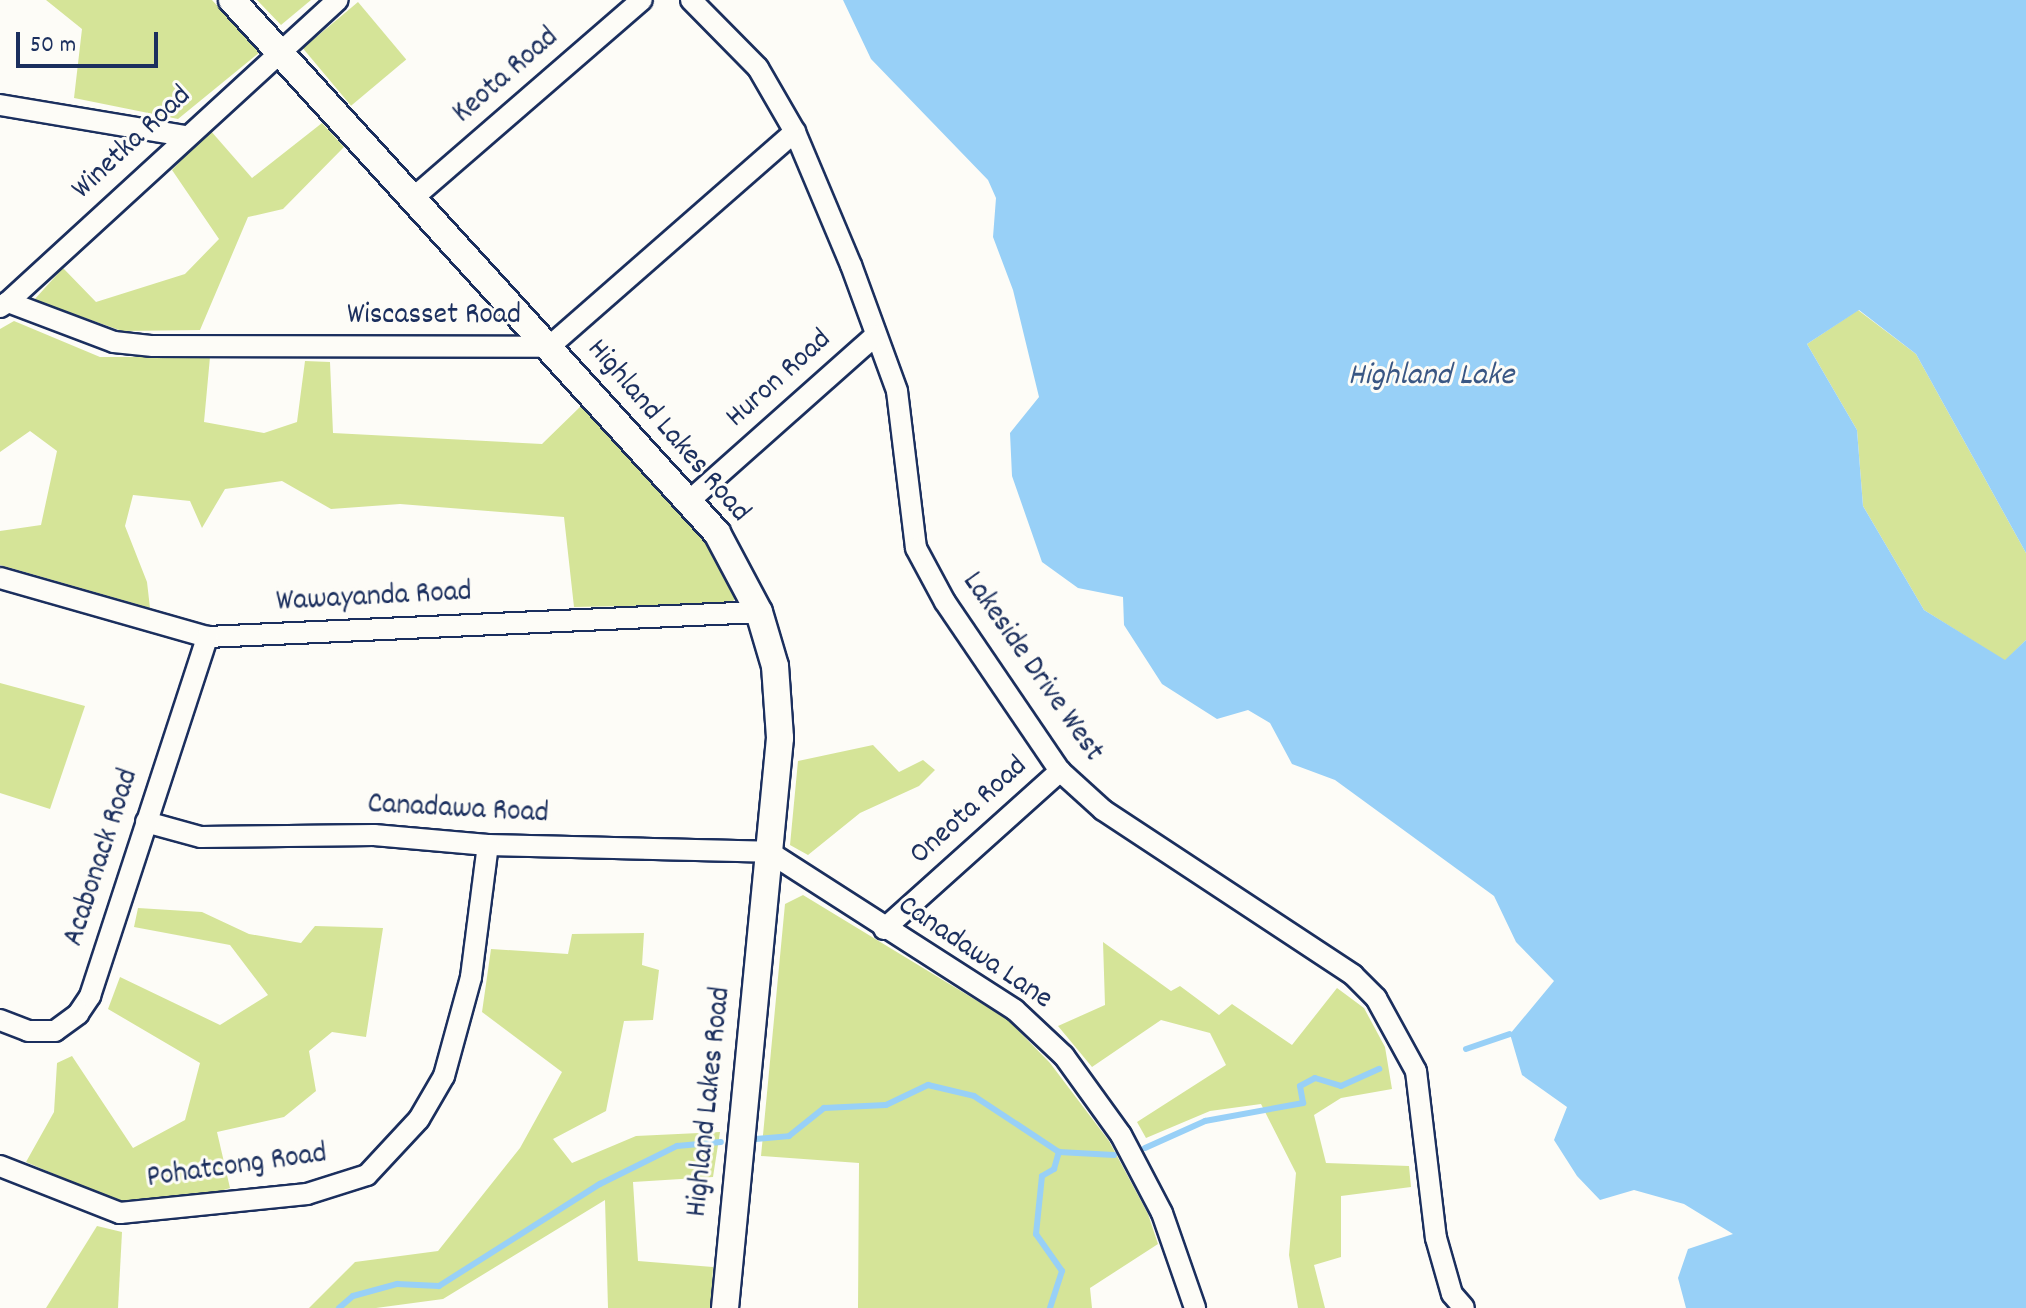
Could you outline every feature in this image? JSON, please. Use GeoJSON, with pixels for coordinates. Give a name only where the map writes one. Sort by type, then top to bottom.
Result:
{"type":"FeatureCollection","features":[{"type":"Feature","properties":{"kind":"street","name":"Highland Lakes Road"},"geometry":{"type":"LineString","coordinates":[[232,0],[717,533],[759,612],[779,702],[769,852],[725,1308]]}},
{"type":"Feature","properties":{"kind":"street","name":"Winetka Road"},"geometry":{"type":"LineString","coordinates":[[4,305],[277,51],[337,0]]}},
{"type":"Feature","properties":{"kind":"street","name":"Keota Road"},"geometry":{"type":"LineString","coordinates":[[412,199],[642,0]]}},
{"type":"Feature","properties":{"kind":"street","name":"Lakeside Drive West"},"geometry":{"type":"LineString","coordinates":[[691,0],[758,68],[795,132],[897,391],[916,548],[945,602],[1060,771],[1103,810],[1353,975],[1376,998],[1416,1071],[1436,1238],[1452,1294],[1464,1308]]}},
{"type":"Feature","properties":{"kind":"street"},"geometry":{"type":"LineString","coordinates":[[0,105],[185,136]]}},
{"type":"Feature","properties":{"kind":"street","name":"Wiscasset Road"},"geometry":{"type":"LineString","coordinates":[[4,305],[114,342],[153,346],[549,347],[795,132]]}},
{"type":"Feature","properties":{"kind":"street","name":"Huron Road"},"geometry":{"type":"LineString","coordinates":[[689,501],[875,336]]}},
{"type":"Feature","properties":{"kind":"street","name":"Wawayanda Road"},"geometry":{"type":"LineString","coordinates":[[0,578],[207,637],[759,612]]}},
{"type":"Feature","properties":{"kind":"street","name":"Acabonack Road"},"geometry":{"type":"LineString","coordinates":[[0,1020],[41,1032],[55,1031],[78,1014],[90,996],[207,637]]}},
{"type":"Feature","properties":{"kind":"street","name":"Oneota Road"},"geometry":{"type":"LineString","coordinates":[[884,929],[1060,771]]}},
{"type":"Feature","properties":{"kind":"street","name":"Canadawa Road"},"geometry":{"type":"LineString","coordinates":[[146,822],[201,837],[374,835],[488,845],[769,852]]}},
{"type":"Feature","properties":{"kind":"street","name":"Pohatcong Road"},"geometry":{"type":"LineString","coordinates":[[0,1166],[120,1213],[307,1194],[367,1175],[419,1119],[444,1076],[471,977],[488,845]]}},
{"type":"Feature","properties":{"kind":"street","name":"Canadawa Lane"},"geometry":{"type":"LineString","coordinates":[[769,852],[884,929],[1015,1010],[1064,1056],[1121,1135],[1162,1213],[1195,1308]]}},
{"type":"Feature","properties":{"kind":"green space"},"geometry":{"type":"Polygon","coordinates":[[[46,0],[212,0],[260,52],[178,119],[74,98],[82,29],[46,0]]]}},
{"type":"Feature","properties":{"kind":"green space"},"geometry":{"type":"Polygon","coordinates":[[[257,0],[311,0],[281,25],[257,0]]]}},
{"type":"Feature","properties":{"kind":"green space"},"geometry":{"type":"Polygon","coordinates":[[[358,2],[406,59],[351,106],[303,48],[358,2]]]}},
{"type":"Feature","properties":{"kind":"green space"},"geometry":{"type":"Polygon","coordinates":[[[322,123],[344,147],[283,209],[248,217],[200,330],[122,331],[34,300],[63,268],[96,302],[185,274],[219,239],[172,170],[210,130],[252,178],[322,123]]]}},
{"type":"Feature","properties":{"kind":"green space"},"geometry":{"type":"Polygon","coordinates":[[[1858,310],[1916,354],[2026,553],[2026,640],[2005,661],[1924,610],[1863,506],[1857,430],[1807,344],[1858,310]]]}},
{"type":"Feature","properties":{"kind":"green space"},"geometry":{"type":"Polygon","coordinates":[[[14,321],[100,357],[210,357],[204,422],[264,433],[297,422],[305,361],[330,362],[333,433],[542,444],[582,405],[707,542],[738,594],[731,604],[574,607],[564,517],[400,504],[331,509],[282,481],[225,489],[202,528],[190,501],[133,495],[125,526],[147,582],[150,608],[0,565],[0,531],[41,525],[57,451],[30,431],[0,452],[0,329],[14,321]]]}},
{"type":"Feature","properties":{"kind":"green space"},"geometry":{"type":"Polygon","coordinates":[[[0,683],[85,706],[50,809],[0,793],[0,683]]]}},
{"type":"Feature","properties":{"kind":"green space"},"geometry":{"type":"Polygon","coordinates":[[[873,745],[899,772],[923,760],[935,770],[919,786],[860,813],[808,855],[790,845],[798,761],[873,745]]]}},
{"type":"Feature","properties":{"kind":"green space"},"geometry":{"type":"Polygon","coordinates":[[[803,895],[1007,1019],[1050,1063],[1109,1141],[1148,1214],[1158,1244],[1090,1288],[1092,1308],[858,1308],[859,1163],[761,1156],[785,904],[803,895]]]}},
{"type":"Feature","properties":{"kind":"green space"},"geometry":{"type":"Polygon","coordinates":[[[138,908],[202,912],[249,934],[301,943],[315,926],[383,928],[366,1037],[332,1032],[309,1051],[316,1091],[284,1117],[217,1132],[230,1188],[186,1202],[119,1202],[26,1162],[54,1112],[57,1063],[72,1056],[133,1148],[185,1120],[200,1063],[108,1009],[120,977],[220,1025],[268,995],[230,945],[134,927],[138,908]]]}},
{"type":"Feature","properties":{"kind":"green space"},"geometry":{"type":"Polygon","coordinates":[[[644,933],[642,965],[659,970],[653,1020],[624,1021],[606,1111],[553,1139],[572,1163],[636,1136],[720,1132],[713,1177],[633,1182],[638,1261],[713,1267],[711,1308],[608,1308],[605,1200],[443,1299],[376,1308],[309,1308],[355,1262],[438,1251],[520,1148],[562,1072],[482,1012],[491,949],[568,954],[572,934],[644,933]]]}},
{"type":"Feature","properties":{"kind":"green space"},"geometry":{"type":"Polygon","coordinates":[[[1103,942],[1171,991],[1180,986],[1219,1015],[1232,1004],[1292,1045],[1337,988],[1364,1008],[1385,1047],[1392,1089],[1341,1098],[1314,1115],[1326,1163],[1409,1166],[1411,1187],[1341,1196],[1341,1257],[1314,1265],[1325,1308],[1298,1308],[1289,1255],[1296,1173],[1261,1104],[1210,1111],[1146,1138],[1137,1122],[1226,1065],[1210,1033],[1161,1020],[1092,1067],[1058,1026],[1105,1005],[1103,942]]]}},
{"type":"Feature","properties":{"kind":"green space"},"geometry":{"type":"Polygon","coordinates":[[[97,1226],[122,1232],[118,1308],[46,1308],[97,1226]]]}},
{"type":"Feature","properties":{"kind":"water","name":"Highland Lake"},"geometry":{"type":"Polygon","coordinates":[[[843,0],[2026,0],[2026,553],[1916,354],[1859,310],[1807,344],[1857,430],[1863,506],[1924,610],[2005,660],[2026,640],[2026,1308],[1686,1308],[1678,1278],[1688,1249],[1733,1234],[1684,1204],[1634,1190],[1600,1200],[1577,1176],[1554,1140],[1567,1107],[1522,1075],[1510,1034],[1554,981],[1516,942],[1494,896],[1335,780],[1292,764],[1270,723],[1248,710],[1217,719],[1162,684],[1124,625],[1123,597],[1078,588],[1042,562],[1012,476],[1010,433],[1039,397],[1013,290],[993,237],[996,198],[988,180],[871,59],[843,0]]]}},
{"type":"Feature","properties":{"kind":"waterway"},"geometry":{"type":"LineString","coordinates":[[1466,1049],[1510,1034]]}},
{"type":"Feature","properties":{"kind":"waterway"},"geometry":{"type":"LineString","coordinates":[[1145,1148],[1205,1121],[1303,1103],[1300,1086],[1315,1078],[1341,1086],[1379,1069]]}},
{"type":"Feature","properties":{"kind":"waterway"},"geometry":{"type":"LineString","coordinates":[[756,1139],[789,1136],[824,1108],[886,1105],[928,1085],[974,1096],[1059,1152],[1114,1155]]}},
{"type":"Feature","properties":{"kind":"waterway"},"geometry":{"type":"LineString","coordinates":[[339,1308],[353,1296],[397,1284],[439,1286],[600,1184],[677,1146],[721,1142]]}},
{"type":"Feature","properties":{"kind":"waterway"},"geometry":{"type":"LineString","coordinates":[[1050,1308],[1062,1271],[1036,1234],[1042,1176],[1054,1169],[1059,1152]]}}]}
